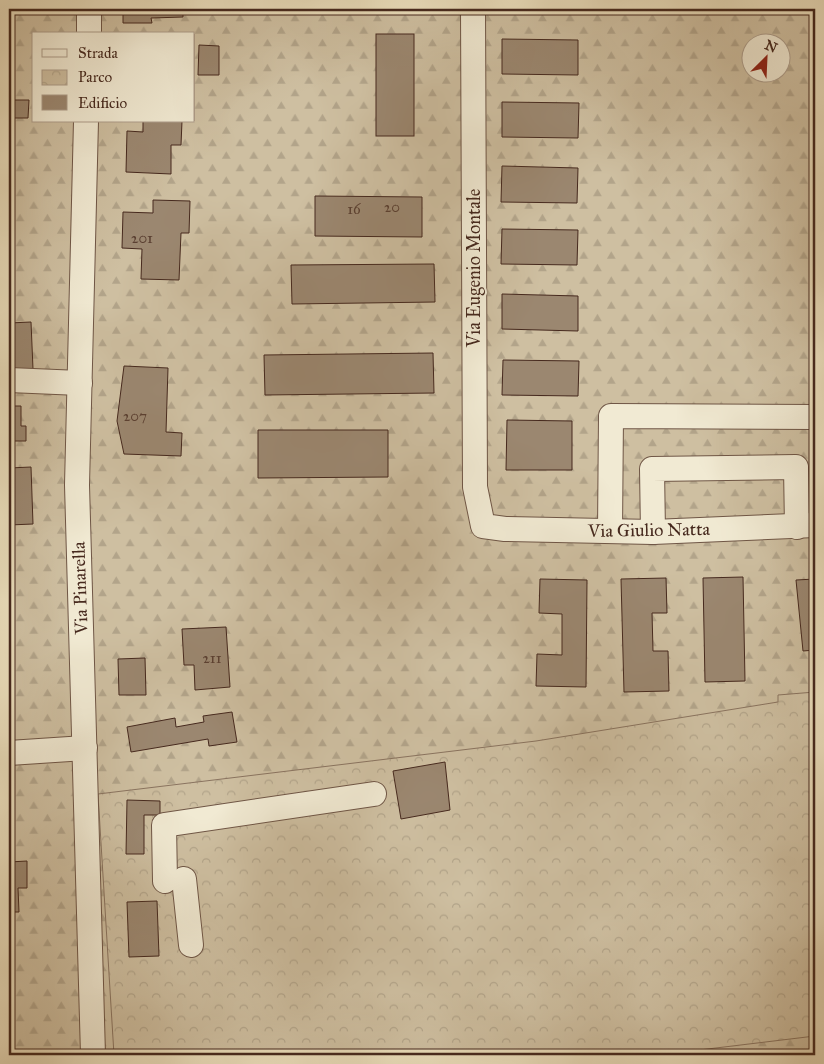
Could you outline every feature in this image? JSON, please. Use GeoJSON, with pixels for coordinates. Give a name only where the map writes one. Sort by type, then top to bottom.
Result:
{"type":"FeatureCollection","features":[{"type":"Feature","properties":{"kind":"street"},"geometry":{"type":"LineString","coordinates":[[88,32],[89,9]]}},
{"type":"Feature","properties":{"kind":"street","name":"Via Eugenio Montale"},"geometry":{"type":"LineString","coordinates":[[473,9],[475,487],[483,526]]}},
{"type":"Feature","properties":{"kind":"street","name":"Via Pinarella"},"geometry":{"type":"LineString","coordinates":[[86,122],[77,485],[93,1055]]}},
{"type":"Feature","properties":{"kind":"street"},"geometry":{"type":"LineString","coordinates":[[9,380],[80,382]]}},
{"type":"Feature","properties":{"kind":"street"},"geometry":{"type":"LineString","coordinates":[[610,532],[611,416],[815,417]]}},
{"type":"Feature","properties":{"kind":"street"},"geometry":{"type":"LineString","coordinates":[[653,532],[652,469],[796,467],[806,526]]}},
{"type":"Feature","properties":{"kind":"street","name":"Via Giulio Natta"},"geometry":{"type":"LineString","coordinates":[[483,526],[505,529],[610,532],[806,526]]}},
{"type":"Feature","properties":{"kind":"street"},"geometry":{"type":"LineString","coordinates":[[9,753],[85,748]]}},
{"type":"Feature","properties":{"kind":"street"},"geometry":{"type":"LineString","coordinates":[[191,945],[164,824],[374,794]]}},
{"type":"Feature","properties":{"kind":"green space"},"geometry":{"type":"Polygon","coordinates":[[[9,9],[815,9],[815,1055],[9,1055],[9,9]]]}},
{"type":"Feature","properties":{"kind":"green space"},"geometry":{"type":"Polygon","coordinates":[[[815,692],[815,1036],[658,1055],[114,1055],[98,794],[536,741],[778,702],[778,695],[815,692]]]}},
{"type":"Feature","properties":{"kind":"building"},"geometry":{"type":"Polygon","coordinates":[[[123,9],[183,9],[183,17],[151,18],[152,23],[123,23],[123,9]]]}},
{"type":"Feature","properties":{"kind":"building"},"geometry":{"type":"Polygon","coordinates":[[[376,34],[414,34],[414,136],[376,136],[376,34]]]}},
{"type":"Feature","properties":{"kind":"building"},"geometry":{"type":"Polygon","coordinates":[[[502,39],[578,40],[578,75],[502,74],[502,39]]]}},
{"type":"Feature","properties":{"kind":"building"},"geometry":{"type":"Polygon","coordinates":[[[199,45],[219,46],[219,75],[198,75],[199,45]]]}},
{"type":"Feature","properties":{"kind":"building"},"geometry":{"type":"Polygon","coordinates":[[[9,100],[29,100],[28,118],[9,118],[9,100]]]}},
{"type":"Feature","properties":{"kind":"building"},"geometry":{"type":"Polygon","coordinates":[[[502,102],[579,103],[578,138],[502,137],[502,102]]]}},
{"type":"Feature","properties":{"kind":"building"},"geometry":{"type":"Polygon","coordinates":[[[143,122],[182,122],[181,145],[171,145],[171,174],[126,172],[127,131],[143,132],[143,122]]]}},
{"type":"Feature","properties":{"kind":"building"},"geometry":{"type":"Polygon","coordinates":[[[502,166],[578,168],[577,203],[501,202],[502,166]]]}},
{"type":"Feature","properties":{"kind":"building"},"geometry":{"type":"Polygon","coordinates":[[[315,196],[422,197],[422,237],[315,236],[315,196]]]}},
{"type":"Feature","properties":{"kind":"building"},"geometry":{"type":"Polygon","coordinates":[[[153,200],[190,201],[189,233],[181,233],[179,280],[141,279],[142,249],[122,248],[123,212],[153,213],[153,200]]]}},
{"type":"Feature","properties":{"kind":"building"},"geometry":{"type":"Polygon","coordinates":[[[502,229],[578,230],[577,265],[501,264],[502,229]]]}},
{"type":"Feature","properties":{"kind":"building"},"geometry":{"type":"Polygon","coordinates":[[[434,264],[435,302],[292,304],[291,265],[434,264]]]}},
{"type":"Feature","properties":{"kind":"building"},"geometry":{"type":"Polygon","coordinates":[[[502,294],[578,296],[578,331],[502,329],[502,294]]]}},
{"type":"Feature","properties":{"kind":"building"},"geometry":{"type":"Polygon","coordinates":[[[31,322],[33,369],[9,369],[9,323],[31,322]]]}},
{"type":"Feature","properties":{"kind":"building"},"geometry":{"type":"Polygon","coordinates":[[[433,353],[434,393],[265,395],[264,355],[433,353]]]}},
{"type":"Feature","properties":{"kind":"building"},"geometry":{"type":"Polygon","coordinates":[[[503,360],[579,361],[578,396],[502,395],[503,360]]]}},
{"type":"Feature","properties":{"kind":"building"},"geometry":{"type":"Polygon","coordinates":[[[124,366],[168,368],[166,432],[182,433],[181,456],[124,454],[117,421],[124,366]]]}},
{"type":"Feature","properties":{"kind":"building"},"geometry":{"type":"Polygon","coordinates":[[[9,406],[21,406],[21,426],[26,426],[26,441],[9,441],[9,406]]]}},
{"type":"Feature","properties":{"kind":"building"},"geometry":{"type":"Polygon","coordinates":[[[507,420],[572,421],[572,470],[506,470],[507,420]]]}},
{"type":"Feature","properties":{"kind":"building"},"geometry":{"type":"Polygon","coordinates":[[[258,430],[388,430],[388,477],[258,478],[258,430]]]}},
{"type":"Feature","properties":{"kind":"building"},"geometry":{"type":"Polygon","coordinates":[[[31,467],[33,524],[9,525],[9,498],[12,498],[9,468],[31,467]]]}},
{"type":"Feature","properties":{"kind":"building"},"geometry":{"type":"Polygon","coordinates":[[[9,483],[11,483],[12,498],[9,498],[9,483]]]}},
{"type":"Feature","properties":{"kind":"building"},"geometry":{"type":"Polygon","coordinates":[[[743,577],[745,681],[705,682],[703,578],[743,577]]]}},
{"type":"Feature","properties":{"kind":"building"},"geometry":{"type":"Polygon","coordinates":[[[666,578],[667,613],[652,613],[653,651],[668,651],[669,691],[624,692],[621,579],[666,578]]]}},
{"type":"Feature","properties":{"kind":"building"},"geometry":{"type":"Polygon","coordinates":[[[540,579],[587,580],[586,687],[536,686],[537,654],[562,655],[562,614],[539,613],[540,579]]]}},
{"type":"Feature","properties":{"kind":"building"},"geometry":{"type":"Polygon","coordinates":[[[815,579],[815,650],[803,651],[796,580],[815,579]]]}},
{"type":"Feature","properties":{"kind":"building"},"geometry":{"type":"Polygon","coordinates":[[[226,627],[230,687],[195,690],[194,665],[184,665],[182,629],[226,627]]]}},
{"type":"Feature","properties":{"kind":"building"},"geometry":{"type":"Polygon","coordinates":[[[145,658],[146,695],[119,695],[118,659],[145,658]]]}},
{"type":"Feature","properties":{"kind":"building"},"geometry":{"type":"Polygon","coordinates":[[[232,712],[237,742],[209,746],[208,739],[131,752],[127,727],[175,718],[176,727],[204,722],[203,716],[232,712]]]}},
{"type":"Feature","properties":{"kind":"building"},"geometry":{"type":"Polygon","coordinates":[[[445,762],[450,810],[401,819],[393,771],[445,762]]]}},
{"type":"Feature","properties":{"kind":"building"},"geometry":{"type":"Polygon","coordinates":[[[127,800],[160,801],[160,815],[144,815],[144,854],[126,854],[127,800]]]}},
{"type":"Feature","properties":{"kind":"building"},"geometry":{"type":"Polygon","coordinates":[[[27,861],[27,888],[18,888],[19,912],[9,912],[9,862],[27,861]]]}},
{"type":"Feature","properties":{"kind":"building"},"geometry":{"type":"Polygon","coordinates":[[[157,901],[159,956],[129,957],[127,902],[157,901]]]}}]}
